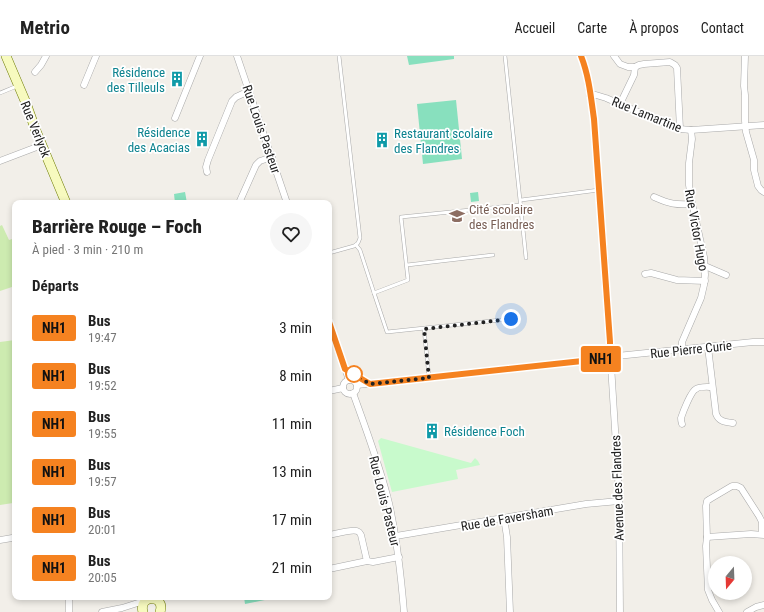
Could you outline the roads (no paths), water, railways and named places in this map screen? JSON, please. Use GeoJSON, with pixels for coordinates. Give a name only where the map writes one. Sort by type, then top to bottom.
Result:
{"type":"FeatureCollection","features":[{"type":"Feature","properties":{"kind":"street","name":"Rue Verlyck"},"geometry":{"type":"LineString","coordinates":[[6,56],[65,200]]}},
{"type":"Feature","properties":{"kind":"street"},"geometry":{"type":"LineString","coordinates":[[36,72],[46,56]]}},
{"type":"Feature","properties":{"kind":"street"},"geometry":{"type":"LineString","coordinates":[[84,85],[96,56]]}},
{"type":"Feature","properties":{"kind":"street"},"geometry":{"type":"LineString","coordinates":[[175,118],[200,56]]}},
{"type":"Feature","properties":{"kind":"street","name":"Rue Louis Pasteur"},"geometry":{"type":"LineString","coordinates":[[237,56],[287,200]]}},
{"type":"Feature","properties":{"kind":"street"},"geometry":{"type":"LineString","coordinates":[[581,56],[586,71],[594,119],[610,348]]}},
{"type":"Feature","properties":{"kind":"street"},"geometry":{"type":"LineString","coordinates":[[614,56],[619,63],[628,67],[635,67],[641,64],[670,62],[675,65],[677,68],[680,129]]}},
{"type":"Feature","properties":{"kind":"street"},"geometry":{"type":"LineString","coordinates":[[745,56],[744,86],[746,126],[758,186],[764,192]]}},
{"type":"Feature","properties":{"kind":"street"},"geometry":{"type":"LineString","coordinates":[[620,104],[634,75],[635,67]]}},
{"type":"Feature","properties":{"kind":"street"},"geometry":{"type":"LineString","coordinates":[[207,172],[206,163],[232,101],[236,97],[249,91]]}},
{"type":"Feature","properties":{"kind":"street","name":"Rue Lamartine"},"geometry":{"type":"LineString","coordinates":[[590,95],[603,96],[680,129],[691,130],[764,125]]}},
{"type":"Feature","properties":{"kind":"street","name":"Rue Victor Hugo"},"geometry":{"type":"LineString","coordinates":[[682,350],[682,342],[701,298],[705,281],[704,257],[692,204],[688,174],[692,139],[691,130]]}},
{"type":"Feature","properties":{"kind":"street"},"geometry":{"type":"LineString","coordinates":[[0,162],[42,145]]}},
{"type":"Feature","properties":{"kind":"street"},"geometry":{"type":"LineString","coordinates":[[240,200],[256,165],[260,161],[272,157]]}},
{"type":"Feature","properties":{"kind":"street"},"geometry":{"type":"LineString","coordinates":[[654,197],[674,204],[692,204]]}},
{"type":"Feature","properties":{"kind":"street"},"geometry":{"type":"LineString","coordinates":[[705,266],[726,275]]}},
{"type":"Feature","properties":{"kind":"street"},"geometry":{"type":"LineString","coordinates":[[645,274],[651,273],[677,280],[705,281]]}},
{"type":"Feature","properties":{"kind":"street"},"geometry":{"type":"LineString","coordinates":[[332,331],[349,380]]}},
{"type":"Feature","properties":{"kind":"street","name":"Rue Pierre Curie"},"geometry":{"type":"LineString","coordinates":[[617,356],[764,342]]}},
{"type":"Feature","properties":{"kind":"street"},"geometry":{"type":"LineString","coordinates":[[708,347],[716,416],[720,420],[733,423]]}},
{"type":"Feature","properties":{"kind":"street"},"geometry":{"type":"LineString","coordinates":[[606,348],[610,348],[615,350],[617,356],[616,362],[611,365],[605,364],[600,355],[606,348]]}},
{"type":"Feature","properties":{"kind":"street"},"geometry":{"type":"LineString","coordinates":[[357,385],[601,359]]}},
{"type":"Feature","properties":{"kind":"street","name":"Avenue des Flandres"},"geometry":{"type":"LineString","coordinates":[[611,365],[619,501],[620,612]]}},
{"type":"Feature","properties":{"kind":"street"},"geometry":{"type":"LineString","coordinates":[[343,388],[344,383],[349,380],[354,381],[357,385]]}},
{"type":"Feature","properties":{"kind":"street"},"geometry":{"type":"LineString","coordinates":[[343,388],[347,393],[353,393],[356,391],[357,385]]}},
{"type":"Feature","properties":{"kind":"street"},"geometry":{"type":"LineString","coordinates":[[682,424],[682,415],[691,395],[695,390],[698,388],[712,387]]}},
{"type":"Feature","properties":{"kind":"street"},"geometry":{"type":"LineString","coordinates":[[332,390],[343,388]]}},
{"type":"Feature","properties":{"kind":"street","name":"Rue Louis Pasteur"},"geometry":{"type":"LineString","coordinates":[[353,393],[384,483],[396,536],[404,612]]}},
{"type":"Feature","properties":{"kind":"street"},"geometry":{"type":"LineString","coordinates":[[708,537],[751,534],[763,535],[760,516],[743,489],[737,486],[732,486],[707,501],[706,506],[708,537],[706,546],[708,590],[719,612]]}},
{"type":"Feature","properties":{"kind":"street","name":"Rue de Faversham"},"geometry":{"type":"LineString","coordinates":[[396,536],[586,504],[619,501]]}},
{"type":"Feature","properties":{"kind":"street"},"geometry":{"type":"LineString","coordinates":[[504,518],[507,537],[510,612]]}},
{"type":"Feature","properties":{"kind":"street"},"geometry":{"type":"LineString","coordinates":[[332,534],[354,530],[360,533],[367,561]]}},
{"type":"Feature","properties":{"kind":"street"},"geometry":{"type":"LineString","coordinates":[[0,540],[12,538]]}},
{"type":"Feature","properties":{"kind":"street"},"geometry":{"type":"LineString","coordinates":[[332,568],[367,561],[373,562],[399,557]]}},
{"type":"Feature","properties":{"kind":"street"},"geometry":{"type":"LineString","coordinates":[[69,600],[69,612]]}},
{"type":"Feature","properties":{"kind":"street"},"geometry":{"type":"LineString","coordinates":[[102,612],[148,602],[160,604],[162,611]]}},
{"type":"Feature","properties":{"kind":"street"},"geometry":{"type":"LineString","coordinates":[[747,612],[764,605]]}},
{"type":"Feature","properties":{"kind":"lane"},"geometry":{"type":"LineString","coordinates":[[332,252],[356,244],[359,241],[360,236],[340,56]]}},
{"type":"Feature","properties":{"kind":"lane"},"geometry":{"type":"LineString","coordinates":[[505,56],[526,258]]}},
{"type":"Feature","properties":{"kind":"lane"},"geometry":{"type":"LineString","coordinates":[[0,93],[18,86]]}},
{"type":"Feature","properties":{"kind":"lane"},"geometry":{"type":"LineString","coordinates":[[521,200],[599,190]]}},
{"type":"Feature","properties":{"kind":"lane"},"geometry":{"type":"LineString","coordinates":[[374,293],[408,280],[401,217],[521,204]]}},
{"type":"Feature","properties":{"kind":"lane"},"geometry":{"type":"LineString","coordinates":[[356,244],[360,250],[387,332],[511,319]]}},
{"type":"Feature","properties":{"kind":"lane"},"geometry":{"type":"LineString","coordinates":[[407,264],[493,255]]}},
{"type":"Feature","properties":{"kind":"lane"},"geometry":{"type":"LineString","coordinates":[[424,329],[429,378]]}},
{"type":"Feature","properties":{"kind":"lane"},"geometry":{"type":"LineString","coordinates":[[345,369],[370,384]]}},
{"type":"Feature","properties":{"kind":"place","name":"Résidence des Tilleuls"},"geometry":{"type":"Point","coordinates":[177,79]}},
{"type":"Feature","properties":{"kind":"place","name":"Résidence des Acacias"},"geometry":{"type":"Point","coordinates":[202,139]}},
{"type":"Feature","properties":{"kind":"place","name":"Restaurant scolaire des Flandres"},"geometry":{"type":"Point","coordinates":[382,140]}},
{"type":"Feature","properties":{"kind":"place","name":"Cité scolaire des Flandres"},"geometry":{"type":"Point","coordinates":[457,216]}},
{"type":"Feature","properties":{"kind":"place","name":"Résidence Foch"},"geometry":{"type":"Point","coordinates":[432,431]}}]}
